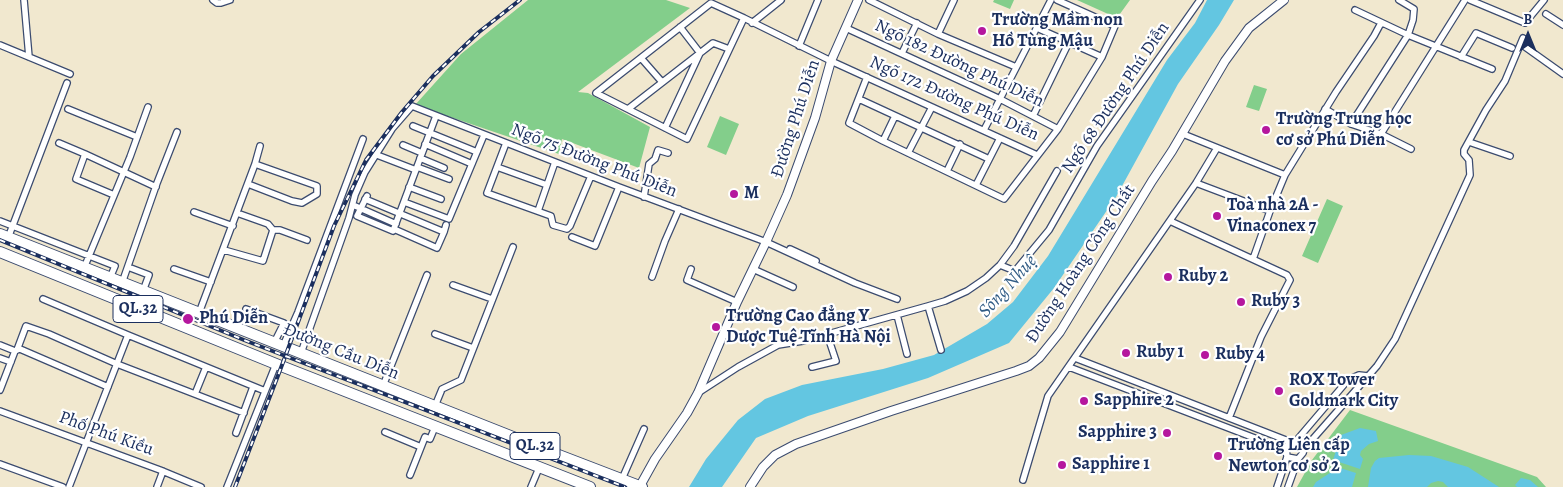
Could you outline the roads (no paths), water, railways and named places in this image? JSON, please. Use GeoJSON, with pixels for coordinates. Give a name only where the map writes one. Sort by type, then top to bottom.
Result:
{"type":"FeatureCollection","features":[{"type":"Feature","properties":{"kind":"highway","name":"Đường Cầu Diễn"},"geometry":{"type":"LineString","coordinates":[[4,236],[641,487]]}},
{"type":"Feature","properties":{"kind":"highway","name":"Đường Cầu Diễn"},"geometry":{"type":"LineString","coordinates":[[0,252],[281,366],[590,487]]}},
{"type":"Feature","properties":{"kind":"highway"},"geometry":{"type":"LineString","coordinates":[[281,366],[288,348]]}},
{"type":"Feature","properties":{"kind":"highway"},"geometry":{"type":"LineString","coordinates":[[332,386],[339,368]]}},
{"type":"Feature","properties":{"kind":"highway"},"geometry":{"type":"LineString","coordinates":[[423,422],[432,405]]}},
{"type":"Feature","properties":{"kind":"street"},"geometry":{"type":"LineString","coordinates":[[24,0],[29,57]]}},
{"type":"Feature","properties":{"kind":"street"},"geometry":{"type":"LineString","coordinates":[[213,0],[217,3],[230,0]]}},
{"type":"Feature","properties":{"kind":"street"},"geometry":{"type":"LineString","coordinates":[[752,23],[781,0]]}},
{"type":"Feature","properties":{"kind":"street"},"geometry":{"type":"LineString","coordinates":[[799,46],[818,0]]}},
{"type":"Feature","properties":{"kind":"street","name":"Đường Phú Diễn"},"geometry":{"type":"LineString","coordinates":[[641,487],[655,459],[687,413],[698,393],[737,302],[767,241],[787,195],[815,118],[831,61],[858,0]]}},
{"type":"Feature","properties":{"kind":"street"},"geometry":{"type":"LineString","coordinates":[[869,0],[938,34],[1016,67]]}},
{"type":"Feature","properties":{"kind":"street"},"geometry":{"type":"LineString","coordinates":[[938,34],[954,0]]}},
{"type":"Feature","properties":{"kind":"street"},"geometry":{"type":"LineString","coordinates":[[984,130],[1051,0]]}},
{"type":"Feature","properties":{"kind":"street","name":"Ngõ 172 Đường Phú Diễn"},"geometry":{"type":"LineString","coordinates":[[680,27],[711,3],[831,61],[1037,155],[1058,128],[1102,57],[1115,26],[1057,0]]}},
{"type":"Feature","properties":{"kind":"street","name":"Ngõ 68 Đường Phú Diễn"},"geometry":{"type":"LineString","coordinates":[[1000,265],[1015,271],[1049,230],[1097,146],[1200,0]]}},
{"type":"Feature","properties":{"kind":"street","name":"Đường Hoàng Công Chất"},"geometry":{"type":"LineString","coordinates":[[750,487],[763,467],[775,455],[796,444],[1016,371],[1029,366],[1039,358],[1060,332],[1183,134],[1225,61],[1249,28],[1284,0]]}},
{"type":"Feature","properties":{"kind":"street"},"geometry":{"type":"LineString","coordinates":[[1351,124],[1408,35],[1414,9],[1398,0]]}},
{"type":"Feature","properties":{"kind":"street"},"geometry":{"type":"LineString","coordinates":[[1381,134],[1465,0]]}},
{"type":"Feature","properties":{"kind":"street"},"geometry":{"type":"LineString","coordinates":[[1470,0],[1525,23],[1542,2],[1533,0]]}},
{"type":"Feature","properties":{"kind":"street"},"geometry":{"type":"LineString","coordinates":[[1355,10],[1408,35],[1492,70]]}},
{"type":"Feature","properties":{"kind":"street"},"geometry":{"type":"LineString","coordinates":[[1546,14],[1563,25]]}},
{"type":"Feature","properties":{"kind":"street"},"geometry":{"type":"LineString","coordinates":[[700,52],[680,27],[596,93],[687,139],[744,18]]}},
{"type":"Feature","properties":{"kind":"street"},"geometry":{"type":"LineString","coordinates":[[1253,259],[1285,175],[1380,22]]}},
{"type":"Feature","properties":{"kind":"street"},"geometry":{"type":"LineString","coordinates":[[902,53],[917,24]]}},
{"type":"Feature","properties":{"kind":"street","name":"Ngõ 182 Đường Phú Diễn"},"geometry":{"type":"LineString","coordinates":[[846,28],[1058,128]]}},
{"type":"Feature","properties":{"kind":"street"},"geometry":{"type":"LineString","coordinates":[[1037,28],[1102,57]]}},
{"type":"Feature","properties":{"kind":"street"},"geometry":{"type":"LineString","coordinates":[[1461,57],[1476,34],[1512,48]]}},
{"type":"Feature","properties":{"kind":"street"},"geometry":{"type":"LineString","coordinates":[[1288,487],[1298,458],[1304,449],[1377,366],[1395,339],[1469,176],[1469,160],[1464,154],[1464,150],[1486,110],[1505,81],[1522,41],[1563,74]]}},
{"type":"Feature","properties":{"kind":"street"},"geometry":{"type":"LineString","coordinates":[[1033,116],[1070,42]]}},
{"type":"Feature","properties":{"kind":"street"},"geometry":{"type":"LineString","coordinates":[[628,109],[713,43],[730,49]]}},
{"type":"Feature","properties":{"kind":"street"},"geometry":{"type":"LineString","coordinates":[[0,45],[70,74]]}},
{"type":"Feature","properties":{"kind":"street"},"geometry":{"type":"LineString","coordinates":[[665,128],[700,52]]}},
{"type":"Feature","properties":{"kind":"street"},"geometry":{"type":"LineString","coordinates":[[641,58],[662,82]]}},
{"type":"Feature","properties":{"kind":"street"},"geometry":{"type":"LineString","coordinates":[[867,77],[849,123],[1004,199],[1037,155]]}},
{"type":"Feature","properties":{"kind":"street"},"geometry":{"type":"LineString","coordinates":[[4,236],[12,226],[67,83]]}},
{"type":"Feature","properties":{"kind":"street"},"geometry":{"type":"LineString","coordinates":[[859,99],[989,159]]}},
{"type":"Feature","properties":{"kind":"street","name":"Ngõ 75 Đường Phú Diễn"},"geometry":{"type":"LineString","coordinates":[[377,155],[392,129],[412,106],[619,187],[767,241]]}},
{"type":"Feature","properties":{"kind":"street"},"geometry":{"type":"LineString","coordinates":[[908,153],[932,106]]}},
{"type":"Feature","properties":{"kind":"street"},"geometry":{"type":"LineString","coordinates":[[84,268],[148,108]]}},
{"type":"Feature","properties":{"kind":"street"},"geometry":{"type":"LineString","coordinates":[[68,109],[137,136]]}},
{"type":"Feature","properties":{"kind":"street"},"geometry":{"type":"LineString","coordinates":[[1325,109],[1351,124],[1381,134],[1411,149]]}},
{"type":"Feature","properties":{"kind":"street"},"geometry":{"type":"LineString","coordinates":[[395,226],[436,116]]}},
{"type":"Feature","properties":{"kind":"street"},"geometry":{"type":"LineString","coordinates":[[883,141],[895,116]]}},
{"type":"Feature","properties":{"kind":"street"},"geometry":{"type":"LineString","coordinates":[[413,126],[477,152]]}},
{"type":"Feature","properties":{"kind":"street"},"geometry":{"type":"LineString","coordinates":[[122,283],[177,132]]}},
{"type":"Feature","properties":{"kind":"street"},"geometry":{"type":"LineString","coordinates":[[1183,134],[1285,175]]}},
{"type":"Feature","properties":{"kind":"street"},"geometry":{"type":"LineString","coordinates":[[352,205],[437,248],[484,135]]}},
{"type":"Feature","properties":{"kind":"street"},"geometry":{"type":"LineString","coordinates":[[976,185],[1000,138]]}},
{"type":"Feature","properties":{"kind":"street"},"geometry":{"type":"LineString","coordinates":[[288,348],[298,312],[363,140]]}},
{"type":"Feature","properties":{"kind":"street"},"geometry":{"type":"LineString","coordinates":[[1469,142],[1510,156]]}},
{"type":"Feature","properties":{"kind":"street"},"geometry":{"type":"LineString","coordinates":[[59,143],[156,187]]}},
{"type":"Feature","properties":{"kind":"street"},"geometry":{"type":"LineString","coordinates":[[506,143],[487,193],[551,216],[553,225],[567,229],[570,226],[591,176]]}},
{"type":"Feature","properties":{"kind":"street"},"geometry":{"type":"LineString","coordinates":[[425,144],[472,164]]}},
{"type":"Feature","properties":{"kind":"street"},"geometry":{"type":"LineString","coordinates":[[947,171],[960,144]]}},
{"type":"Feature","properties":{"kind":"street"},"geometry":{"type":"LineString","coordinates":[[403,145],[444,168]]}},
{"type":"Feature","properties":{"kind":"street"},"geometry":{"type":"LineString","coordinates":[[199,313],[224,250],[260,146]]}},
{"type":"Feature","properties":{"kind":"street"},"geometry":{"type":"LineString","coordinates":[[1023,480],[1048,396],[1196,183],[1217,148]]}},
{"type":"Feature","properties":{"kind":"street"},"geometry":{"type":"LineString","coordinates":[[644,196],[649,164],[655,159],[658,150],[668,153]]}},
{"type":"Feature","properties":{"kind":"street"},"geometry":{"type":"LineString","coordinates":[[85,154],[76,179],[114,196]]}},
{"type":"Feature","properties":{"kind":"street"},"geometry":{"type":"LineString","coordinates":[[288,348],[352,205],[364,172],[377,155],[449,179]]}},
{"type":"Feature","properties":{"kind":"street"},"geometry":{"type":"LineString","coordinates":[[538,211],[555,162]]}},
{"type":"Feature","properties":{"kind":"street"},"geometry":{"type":"LineString","coordinates":[[248,184],[292,202],[302,203],[317,194],[317,186],[255,164]]}},
{"type":"Feature","properties":{"kind":"street"},"geometry":{"type":"LineString","coordinates":[[497,167],[547,185]]}},
{"type":"Feature","properties":{"kind":"street"},"geometry":{"type":"LineString","coordinates":[[698,393],[738,367],[778,345],[803,341],[946,301],[967,290],[986,278],[1000,265],[1014,246],[1057,171]]}},
{"type":"Feature","properties":{"kind":"street"},"geometry":{"type":"LineString","coordinates":[[1196,183],[1270,211]]}},
{"type":"Feature","properties":{"kind":"street"},"geometry":{"type":"LineString","coordinates":[[409,187],[441,199]]}},
{"type":"Feature","properties":{"kind":"street"},"geometry":{"type":"LineString","coordinates":[[572,237],[595,246],[619,187]]}},
{"type":"Feature","properties":{"kind":"street"},"geometry":{"type":"LineString","coordinates":[[361,208],[366,197],[400,213],[446,225]]}},
{"type":"Feature","properties":{"kind":"street"},"geometry":{"type":"LineString","coordinates":[[404,202],[446,225]]}},
{"type":"Feature","properties":{"kind":"street"},"geometry":{"type":"LineString","coordinates":[[652,277],[665,240],[679,209]]}},
{"type":"Feature","properties":{"kind":"street"},"geometry":{"type":"LineString","coordinates":[[194,212],[232,226]]}},
{"type":"Feature","properties":{"kind":"street"},"geometry":{"type":"LineString","coordinates":[[224,250],[263,261],[272,230],[268,224],[237,213]]}},
{"type":"Feature","properties":{"kind":"street"},"geometry":{"type":"LineString","coordinates":[[0,221],[115,266],[110,278]]}},
{"type":"Feature","properties":{"kind":"street"},"geometry":{"type":"LineString","coordinates":[[1170,221],[1287,275],[1290,280],[1259,343],[1228,418]]}},
{"type":"Feature","properties":{"kind":"street"},"geometry":{"type":"LineString","coordinates":[[272,230],[280,230],[307,240]]}},
{"type":"Feature","properties":{"kind":"street"},"geometry":{"type":"LineString","coordinates":[[767,241],[816,261]]}},
{"type":"Feature","properties":{"kind":"street"},"geometry":{"type":"LineString","coordinates":[[767,241],[855,283],[897,300]]}},
{"type":"Feature","properties":{"kind":"street"},"geometry":{"type":"LineString","coordinates":[[432,405],[442,389],[461,380],[513,247]]}},
{"type":"Feature","properties":{"kind":"street"},"geometry":{"type":"LineString","coordinates":[[128,267],[149,275],[143,291]]}},
{"type":"Feature","properties":{"kind":"street"},"geometry":{"type":"LineString","coordinates":[[174,269],[211,282]]}},
{"type":"Feature","properties":{"kind":"street"},"geometry":{"type":"LineString","coordinates":[[691,269],[687,280],[737,302]]}},
{"type":"Feature","properties":{"kind":"street"},"geometry":{"type":"LineString","coordinates":[[753,269],[793,287]]}},
{"type":"Feature","properties":{"kind":"street"},"geometry":{"type":"LineString","coordinates":[[383,386],[427,276]]}},
{"type":"Feature","properties":{"kind":"street"},"geometry":{"type":"LineString","coordinates":[[453,285],[492,300]]}},
{"type":"Feature","properties":{"kind":"street"},"geometry":{"type":"LineString","coordinates":[[43,299],[128,336],[265,391]]}},
{"type":"Feature","properties":{"kind":"street"},"geometry":{"type":"LineString","coordinates":[[928,306],[941,350]]}},
{"type":"Feature","properties":{"kind":"street"},"geometry":{"type":"LineString","coordinates":[[246,309],[284,323],[288,348]]}},
{"type":"Feature","properties":{"kind":"street"},"geometry":{"type":"LineString","coordinates":[[897,315],[907,354]]}},
{"type":"Feature","properties":{"kind":"street"},"geometry":{"type":"LineString","coordinates":[[0,390],[26,326],[117,364],[244,413]]}},
{"type":"Feature","properties":{"kind":"street"},"geometry":{"type":"LineString","coordinates":[[435,334],[473,348]]}},
{"type":"Feature","properties":{"kind":"street"},"geometry":{"type":"LineString","coordinates":[[812,367],[836,361],[827,334]]}},
{"type":"Feature","properties":{"kind":"street"},"geometry":{"type":"LineString","coordinates":[[69,487],[128,336]]}},
{"type":"Feature","properties":{"kind":"street"},"geometry":{"type":"LineString","coordinates":[[0,345],[16,350],[20,349],[108,387]]}},
{"type":"Feature","properties":{"kind":"street"},"geometry":{"type":"LineString","coordinates":[[0,358],[11,362]]}},
{"type":"Feature","properties":{"kind":"street"},"geometry":{"type":"LineString","coordinates":[[1075,358],[1294,442],[1303,446],[1304,449]]}},
{"type":"Feature","properties":{"kind":"street"},"geometry":{"type":"LineString","coordinates":[[227,487],[265,391],[281,366]]}},
{"type":"Feature","properties":{"kind":"street"},"geometry":{"type":"LineString","coordinates":[[195,394],[206,367]]}},
{"type":"Feature","properties":{"kind":"street"},"geometry":{"type":"LineString","coordinates":[[1069,367],[1298,458]]}},
{"type":"Feature","properties":{"kind":"street"},"geometry":{"type":"LineString","coordinates":[[1277,487],[1287,454],[1286,446],[1294,442],[1348,380],[1359,375],[1368,376]]}},
{"type":"Feature","properties":{"kind":"street"},"geometry":{"type":"LineString","coordinates":[[1132,391],[1135,382]]}},
{"type":"Feature","properties":{"kind":"street"},"geometry":{"type":"LineString","coordinates":[[236,433],[253,387]]}},
{"type":"Feature","properties":{"kind":"street","name":"Phố Phú Kiều"},"geometry":{"type":"LineString","coordinates":[[0,410],[201,487]]}},
{"type":"Feature","properties":{"kind":"street"},"geometry":{"type":"LineString","coordinates":[[410,475],[425,437],[430,439],[435,427]]}},
{"type":"Feature","properties":{"kind":"street"},"geometry":{"type":"LineString","coordinates":[[622,478],[644,429]]}},
{"type":"Feature","properties":{"kind":"street"},"geometry":{"type":"LineString","coordinates":[[385,432],[421,447]]}},
{"type":"Feature","properties":{"kind":"street"},"geometry":{"type":"LineString","coordinates":[[0,464],[63,487]]}},
{"type":"Feature","properties":{"kind":"street"},"geometry":{"type":"LineString","coordinates":[[531,487],[539,468]]}},
{"type":"Feature","properties":{"kind":"street"},"geometry":{"type":"LineString","coordinates":[[157,487],[163,471]]}},
{"type":"Feature","properties":{"kind":"water"},"geometry":{"type":"Polygon","coordinates":[[[1207,0],[1234,0],[1178,84],[1116,197],[1054,288],[1009,343],[928,378],[808,416],[756,438],[722,487],[689,487],[706,459],[738,420],[765,399],[802,385],[883,369],[934,355],[987,324],[1013,302],[1048,256],[1167,60],[1195,23],[1207,0]]]}},
{"type":"Feature","properties":{"kind":"water"},"geometry":{"type":"Polygon","coordinates":[[[1360,428],[1376,431],[1378,441],[1369,444],[1361,451],[1360,455],[1363,459],[1360,469],[1333,460],[1341,435],[1360,428]]]}},
{"type":"Feature","properties":{"kind":"water"},"geometry":{"type":"Polygon","coordinates":[[[1409,455],[1431,456],[1468,467],[1499,487],[1448,487],[1443,482],[1438,481],[1431,483],[1427,487],[1368,487],[1371,468],[1375,461],[1379,458],[1409,455]]]}},
{"type":"Feature","properties":{"kind":"water"},"geometry":{"type":"Polygon","coordinates":[[[1334,466],[1356,473],[1352,487],[1313,487],[1316,482],[1333,471],[1334,466]]]}},
{"type":"Feature","properties":{"kind":"water"},"geometry":{"type":"Polygon","coordinates":[[[1521,478],[1530,480],[1538,487],[1517,487],[1515,485],[1521,478]]]}},
{"type":"Feature","properties":{"kind":"railway"},"geometry":{"type":"LineString","coordinates":[[235,487],[334,226],[366,160],[402,112],[433,76],[479,32],[520,0]]}},
{"type":"Feature","properties":{"kind":"railway"},"geometry":{"type":"LineString","coordinates":[[0,240],[244,340],[625,487]]}},
{"type":"Feature","properties":{"kind":"place","name":"Trường Mầm non Hồ Tùng Mậu"},"geometry":{"type":"Point","coordinates":[982,31]}},
{"type":"Feature","properties":{"kind":"place","name":"Trường Trung học cơ sở Phú Diễn"},"geometry":{"type":"Point","coordinates":[1266,130]}},
{"type":"Feature","properties":{"kind":"place","name":"M"},"geometry":{"type":"Point","coordinates":[734,194]}},
{"type":"Feature","properties":{"kind":"place","name":"Toà nhà 2A - Vinaconex 7"},"geometry":{"type":"Point","coordinates":[1217,216]}},
{"type":"Feature","properties":{"kind":"place","name":"Ruby 2"},"geometry":{"type":"Point","coordinates":[1168,277]}},
{"type":"Feature","properties":{"kind":"place","name":"Ruby 3"},"geometry":{"type":"Point","coordinates":[1241,302]}},
{"type":"Feature","properties":{"kind":"place","name":"Phú Diễn"},"geometry":{"type":"Point","coordinates":[188,319]}},
{"type":"Feature","properties":{"kind":"place","name":"Trường Cao đẳng Y Dược Tuệ Tĩnh Hà Nội"},"geometry":{"type":"Point","coordinates":[716,327]}},
{"type":"Feature","properties":{"kind":"place","name":"Ruby 1"},"geometry":{"type":"Point","coordinates":[1126,353]}},
{"type":"Feature","properties":{"kind":"place","name":"Ruby 4"},"geometry":{"type":"Point","coordinates":[1205,355]}},
{"type":"Feature","properties":{"kind":"place","name":"ROX Tower Goldmark City"},"geometry":{"type":"Point","coordinates":[1279,391]}},
{"type":"Feature","properties":{"kind":"place","name":"Sapphire 2"},"geometry":{"type":"Point","coordinates":[1084,401]}},
{"type":"Feature","properties":{"kind":"place","name":"Sapphire 3"},"geometry":{"type":"Point","coordinates":[1167,433]}},
{"type":"Feature","properties":{"kind":"place","name":"Trường Liên cấp Newton cơ sở 2"},"geometry":{"type":"Point","coordinates":[1218,456]}},
{"type":"Feature","properties":{"kind":"place","name":"Sapphire 1"},"geometry":{"type":"Point","coordinates":[1062,465]}},
{"type":"Feature","properties":{"kind":"water label","name":"Sông Nhuệ"},"geometry":{"type":"Point","coordinates":[1008,287]}}]}
